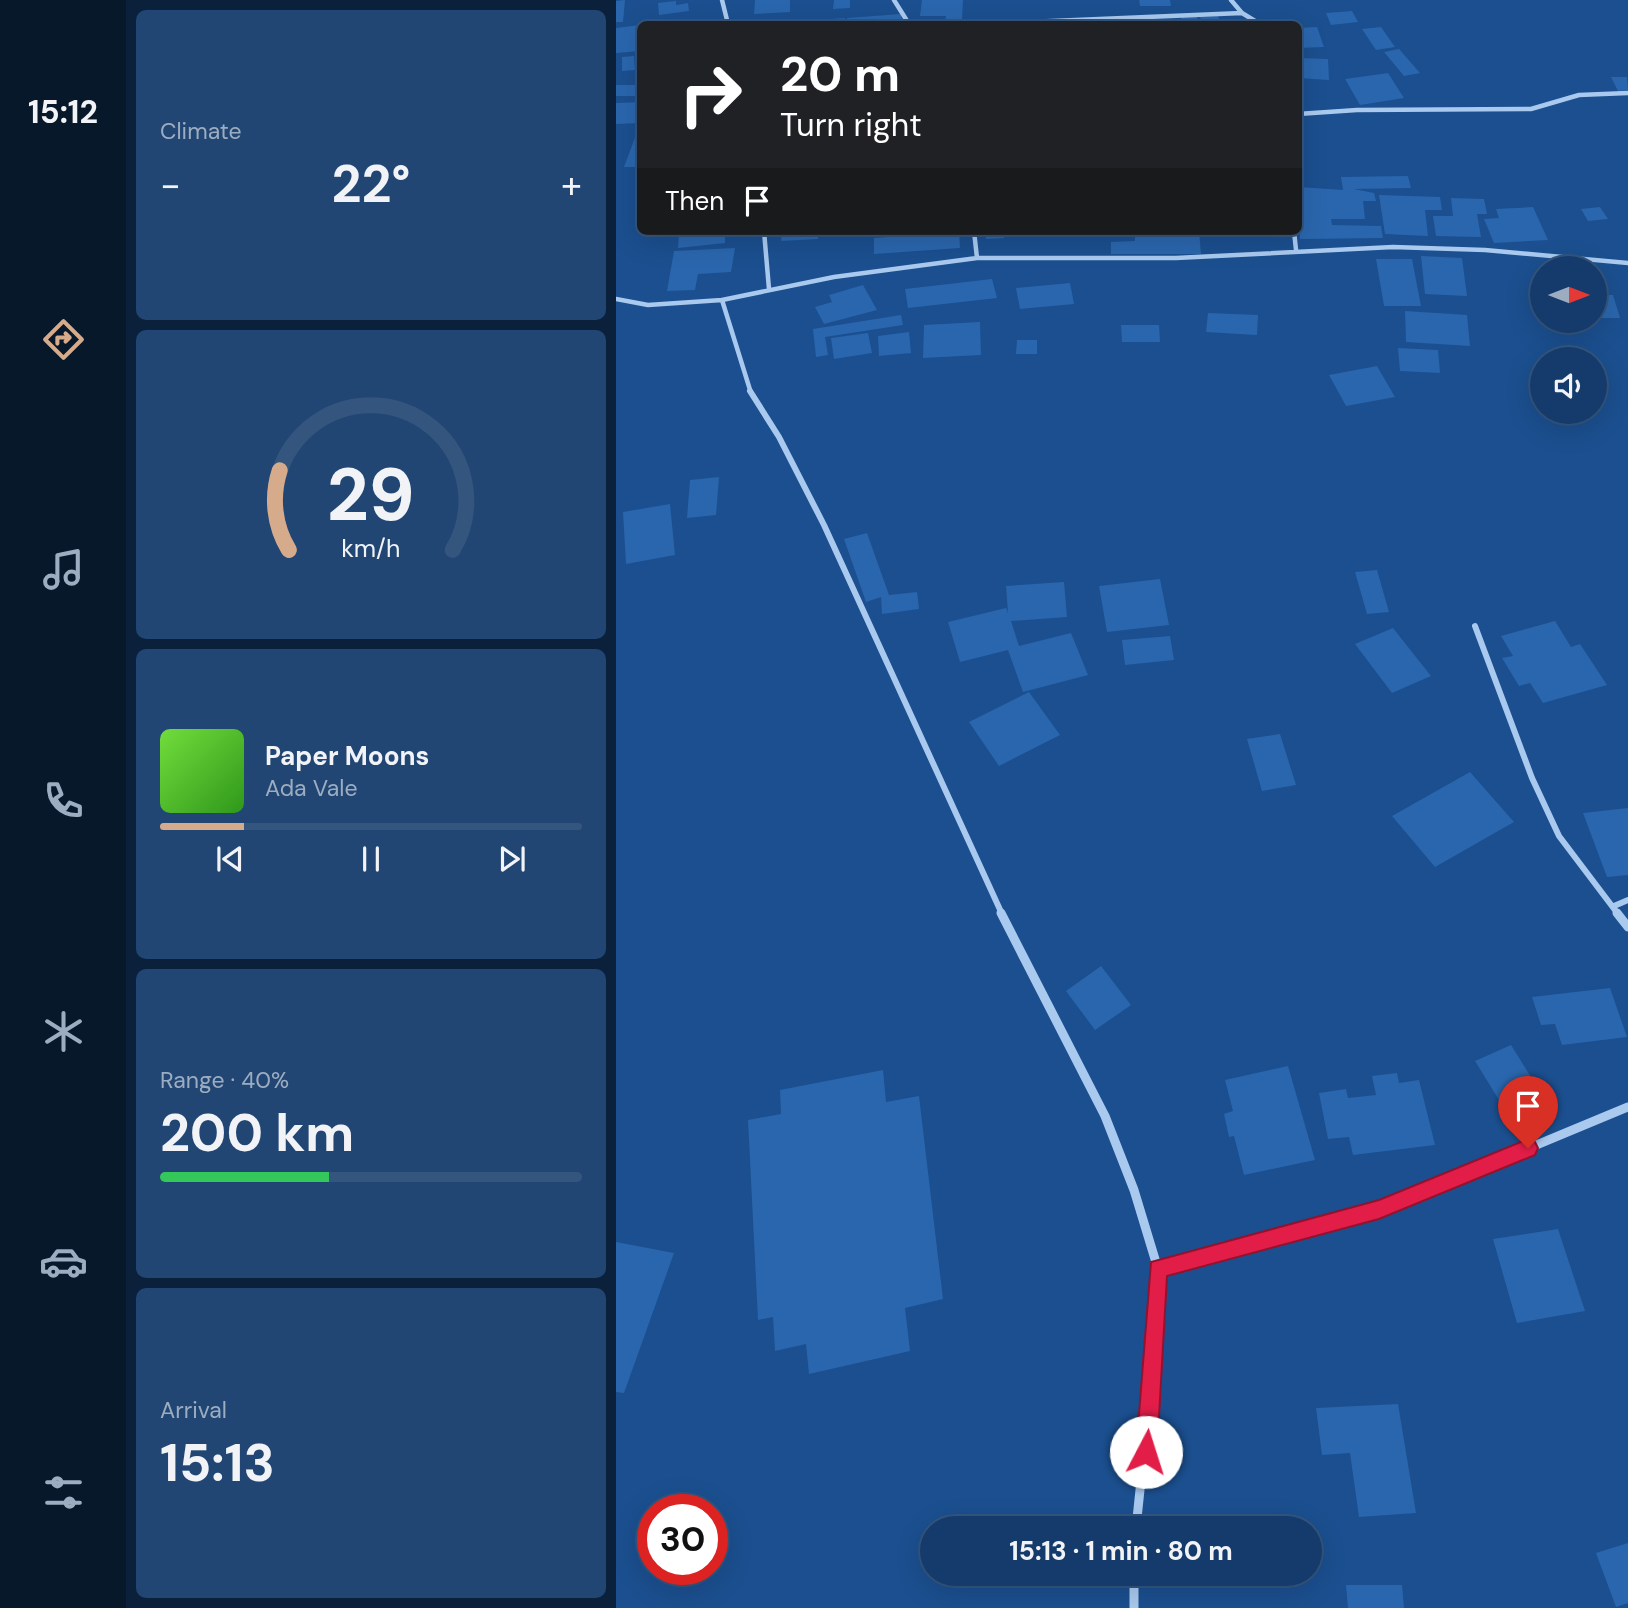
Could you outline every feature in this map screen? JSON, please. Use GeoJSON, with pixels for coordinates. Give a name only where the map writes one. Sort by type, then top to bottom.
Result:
{"type":"FeatureCollection","features":[{"type":"Feature","properties":{"kind":"street"},"geometry":{"type":"LineString","coordinates":[[722,0],[727,21]]}},
{"type":"Feature","properties":{"kind":"street"},"geometry":{"type":"LineString","coordinates":[[894,0],[907,21]]}},
{"type":"Feature","properties":{"kind":"street"},"geometry":{"type":"LineString","coordinates":[[1230,0],[1242,13],[1255,21]]}},
{"type":"Feature","properties":{"kind":"street"},"geometry":{"type":"LineString","coordinates":[[1053,21],[1242,13]]}},
{"type":"Feature","properties":{"kind":"street"},"geometry":{"type":"LineString","coordinates":[[1302,114],[1357,110],[1531,109],[1579,95],[1628,93]]}},
{"type":"Feature","properties":{"kind":"street"},"geometry":{"type":"LineString","coordinates":[[764,235],[769,289]]}},
{"type":"Feature","properties":{"kind":"street"},"geometry":{"type":"LineString","coordinates":[[974,235],[977,258]]}},
{"type":"Feature","properties":{"kind":"street"},"geometry":{"type":"LineString","coordinates":[[1294,235],[1296,250]]}},
{"type":"Feature","properties":{"kind":"street"},"geometry":{"type":"LineString","coordinates":[[616,299],[648,305],[722,300],[769,289],[977,258],[1176,258],[1393,247],[1459,249],[1628,263]]}},
{"type":"Feature","properties":{"kind":"street"},"geometry":{"type":"LineString","coordinates":[[722,300],[750,391],[779,437],[824,525],[882,659],[1007,926],[1105,1116],[1134,1190],[1158,1269],[1155,1347],[1137,1516]]}},
{"type":"Feature","properties":{"kind":"street"},"geometry":{"type":"LineString","coordinates":[[1475,626],[1507,705],[1532,778],[1559,836],[1628,928]]}},
{"type":"Feature","properties":{"kind":"street"},"geometry":{"type":"LineString","coordinates":[[1614,906],[1628,900]]}},
{"type":"Feature","properties":{"kind":"street"},"geometry":{"type":"LineString","coordinates":[[1158,1269],[1379,1210],[1628,1107]]}},
{"type":"Feature","properties":{"kind":"street"},"geometry":{"type":"LineString","coordinates":[[1134,1608],[1135,1586]]}},
{"type":"Feature","properties":{"kind":"building"},"geometry":{"type":"Polygon","coordinates":[[[625,0],[623,22],[616,22],[616,1],[625,0]]]}},
{"type":"Feature","properties":{"kind":"building"},"geometry":{"type":"Polygon","coordinates":[[[755,0],[790,0],[790,12],[754,14],[755,0]]]}},
{"type":"Feature","properties":{"kind":"building"},"geometry":{"type":"Polygon","coordinates":[[[834,0],[850,0],[850,8],[833,9],[834,0]]]}},
{"type":"Feature","properties":{"kind":"building"},"geometry":{"type":"Polygon","coordinates":[[[922,0],[963,0],[962,20],[945,21],[946,16],[920,16],[922,0]]]}},
{"type":"Feature","properties":{"kind":"building"},"geometry":{"type":"Polygon","coordinates":[[[1139,0],[1170,0],[1171,6],[1140,6],[1139,0]]]}},
{"type":"Feature","properties":{"kind":"building"},"geometry":{"type":"Polygon","coordinates":[[[676,1],[676,5],[688,3],[689,11],[659,15],[658,3],[676,1]]]}},
{"type":"Feature","properties":{"kind":"building"},"geometry":{"type":"Polygon","coordinates":[[[1352,11],[1358,22],[1331,25],[1326,13],[1352,11]]]}},
{"type":"Feature","properties":{"kind":"building"},"geometry":{"type":"Polygon","coordinates":[[[901,14],[902,21],[848,21],[847,18],[901,14]]]}},
{"type":"Feature","properties":{"kind":"building"},"geometry":{"type":"Polygon","coordinates":[[[1197,16],[1198,21],[1182,21],[1181,17],[1197,16]]]}},
{"type":"Feature","properties":{"kind":"building"},"geometry":{"type":"Polygon","coordinates":[[[1218,16],[1220,21],[1202,21],[1200,17],[1218,16]]]}},
{"type":"Feature","properties":{"kind":"building"},"geometry":{"type":"Polygon","coordinates":[[[845,18],[845,21],[803,21],[845,18]]]}},
{"type":"Feature","properties":{"kind":"building"},"geometry":{"type":"Polygon","coordinates":[[[637,25],[637,51],[616,53],[616,28],[637,25]]]}},
{"type":"Feature","properties":{"kind":"building"},"geometry":{"type":"Polygon","coordinates":[[[1317,27],[1324,47],[1302,48],[1302,28],[1317,27]]]}},
{"type":"Feature","properties":{"kind":"building"},"geometry":{"type":"Polygon","coordinates":[[[1381,27],[1395,47],[1376,50],[1362,29],[1381,27]]]}},
{"type":"Feature","properties":{"kind":"building"},"geometry":{"type":"Polygon","coordinates":[[[1399,49],[1420,73],[1404,76],[1384,52],[1399,49]]]}},
{"type":"Feature","properties":{"kind":"building"},"geometry":{"type":"Polygon","coordinates":[[[634,56],[635,70],[622,71],[622,57],[634,56]]]}},
{"type":"Feature","properties":{"kind":"building"},"geometry":{"type":"Polygon","coordinates":[[[1302,58],[1328,59],[1329,80],[1302,78],[1302,58]]]}},
{"type":"Feature","properties":{"kind":"building"},"geometry":{"type":"Polygon","coordinates":[[[1388,73],[1404,98],[1360,105],[1345,79],[1388,73]]]}},
{"type":"Feature","properties":{"kind":"building"},"geometry":{"type":"Polygon","coordinates":[[[1611,77],[1627,77],[1628,90],[1618,91],[1611,77]]]}},
{"type":"Feature","properties":{"kind":"building"},"geometry":{"type":"Polygon","coordinates":[[[616,85],[637,85],[637,96],[616,96],[616,85]]]}},
{"type":"Feature","properties":{"kind":"building"},"geometry":{"type":"Polygon","coordinates":[[[637,102],[637,123],[616,124],[616,103],[637,102]]]}},
{"type":"Feature","properties":{"kind":"building"},"geometry":{"type":"Polygon","coordinates":[[[636,135],[637,135],[637,167],[624,167],[636,135]]]}},
{"type":"Feature","properties":{"kind":"building"},"geometry":{"type":"Polygon","coordinates":[[[1408,176],[1411,188],[1354,189],[1374,193],[1376,201],[1363,201],[1365,219],[1331,219],[1332,225],[1381,226],[1383,238],[1300,239],[1302,187],[1343,190],[1341,177],[1408,176]]]}},
{"type":"Feature","properties":{"kind":"building"},"geometry":{"type":"Polygon","coordinates":[[[1379,195],[1440,197],[1442,210],[1425,210],[1428,236],[1385,234],[1379,195]]]}},
{"type":"Feature","properties":{"kind":"building"},"geometry":{"type":"Polygon","coordinates":[[[1451,198],[1484,199],[1487,214],[1477,214],[1481,237],[1436,236],[1433,216],[1453,216],[1451,198]]]}},
{"type":"Feature","properties":{"kind":"building"},"geometry":{"type":"Polygon","coordinates":[[[1533,207],[1548,240],[1494,243],[1484,219],[1499,218],[1496,209],[1533,207]]]}},
{"type":"Feature","properties":{"kind":"building"},"geometry":{"type":"Polygon","coordinates":[[[1600,207],[1608,219],[1588,221],[1581,209],[1600,207]]]}},
{"type":"Feature","properties":{"kind":"building"},"geometry":{"type":"Polygon","coordinates":[[[679,235],[725,235],[725,243],[678,248],[679,235]]]}},
{"type":"Feature","properties":{"kind":"building"},"geometry":{"type":"Polygon","coordinates":[[[782,235],[818,235],[818,239],[781,241],[782,235]]]}},
{"type":"Feature","properties":{"kind":"building"},"geometry":{"type":"Polygon","coordinates":[[[959,235],[960,248],[874,254],[874,238],[959,235]]]}},
{"type":"Feature","properties":{"kind":"building"},"geometry":{"type":"Polygon","coordinates":[[[986,235],[1004,235],[1004,238],[986,239],[986,235]]]}},
{"type":"Feature","properties":{"kind":"building"},"geometry":{"type":"Polygon","coordinates":[[[1135,235],[1199,235],[1201,254],[1111,254],[1111,242],[1135,241],[1135,235]]]}},
{"type":"Feature","properties":{"kind":"building"},"geometry":{"type":"Polygon","coordinates":[[[735,248],[731,272],[698,274],[695,290],[667,291],[674,251],[735,248]]]}},
{"type":"Feature","properties":{"kind":"building"},"geometry":{"type":"Polygon","coordinates":[[[1421,256],[1462,258],[1467,296],[1425,294],[1421,256]]]}},
{"type":"Feature","properties":{"kind":"building"},"geometry":{"type":"Polygon","coordinates":[[[1376,259],[1412,259],[1421,306],[1384,306],[1376,259]]]}},
{"type":"Feature","properties":{"kind":"building"},"geometry":{"type":"Polygon","coordinates":[[[992,279],[997,298],[908,308],[905,289],[992,279]]]}},
{"type":"Feature","properties":{"kind":"building"},"geometry":{"type":"Polygon","coordinates":[[[1070,283],[1074,304],[1020,309],[1016,288],[1070,283]]]}},
{"type":"Feature","properties":{"kind":"building"},"geometry":{"type":"Polygon","coordinates":[[[863,285],[877,310],[824,324],[815,307],[832,302],[829,295],[863,285]]]}},
{"type":"Feature","properties":{"kind":"building"},"geometry":{"type":"Polygon","coordinates":[[[1607,295],[1613,295],[1620,318],[1607,318],[1607,295]]]}},
{"type":"Feature","properties":{"kind":"building"},"geometry":{"type":"Polygon","coordinates":[[[1405,311],[1467,315],[1470,346],[1406,342],[1405,311]]]}},
{"type":"Feature","properties":{"kind":"building"},"geometry":{"type":"Polygon","coordinates":[[[1208,313],[1258,315],[1257,335],[1206,332],[1208,313]]]}},
{"type":"Feature","properties":{"kind":"building"},"geometry":{"type":"Polygon","coordinates":[[[901,315],[903,325],[825,337],[828,355],[816,357],[813,329],[901,315]]]}},
{"type":"Feature","properties":{"kind":"building"},"geometry":{"type":"Polygon","coordinates":[[[980,322],[981,355],[923,358],[924,325],[980,322]]]}},
{"type":"Feature","properties":{"kind":"building"},"geometry":{"type":"Polygon","coordinates":[[[1121,325],[1159,325],[1160,342],[1122,342],[1121,325]]]}},
{"type":"Feature","properties":{"kind":"building"},"geometry":{"type":"Polygon","coordinates":[[[909,332],[911,353],[879,356],[878,336],[909,332]]]}},
{"type":"Feature","properties":{"kind":"building"},"geometry":{"type":"Polygon","coordinates":[[[868,333],[872,353],[834,359],[831,338],[868,333]]]}},
{"type":"Feature","properties":{"kind":"building"},"geometry":{"type":"Polygon","coordinates":[[[1017,340],[1037,340],[1037,354],[1016,354],[1017,340]]]}},
{"type":"Feature","properties":{"kind":"building"},"geometry":{"type":"Polygon","coordinates":[[[1398,348],[1438,350],[1440,373],[1400,371],[1398,348]]]}},
{"type":"Feature","properties":{"kind":"building"},"geometry":{"type":"Polygon","coordinates":[[[1377,366],[1395,397],[1346,406],[1329,375],[1377,366]]]}},
{"type":"Feature","properties":{"kind":"building"},"geometry":{"type":"Polygon","coordinates":[[[719,477],[716,515],[687,518],[690,480],[719,477]]]}},
{"type":"Feature","properties":{"kind":"building"},"geometry":{"type":"Polygon","coordinates":[[[670,504],[675,555],[626,564],[623,512],[670,504]]]}},
{"type":"Feature","properties":{"kind":"building"},"geometry":{"type":"Polygon","coordinates":[[[867,533],[889,595],[917,592],[919,609],[882,614],[881,597],[866,602],[844,539],[867,533]]]}},
{"type":"Feature","properties":{"kind":"building"},"geometry":{"type":"Polygon","coordinates":[[[1377,570],[1389,612],[1367,614],[1355,572],[1377,570]]]}},
{"type":"Feature","properties":{"kind":"building"},"geometry":{"type":"Polygon","coordinates":[[[1160,579],[1169,625],[1107,632],[1099,586],[1160,579]]]}},
{"type":"Feature","properties":{"kind":"building"},"geometry":{"type":"Polygon","coordinates":[[[1064,582],[1067,617],[1011,621],[1019,646],[1071,633],[1088,675],[1023,692],[1008,650],[960,662],[948,622],[1006,608],[1008,613],[1006,586],[1064,582]]]}},
{"type":"Feature","properties":{"kind":"building"},"geometry":{"type":"Polygon","coordinates":[[[1555,621],[1571,647],[1580,644],[1607,685],[1543,703],[1530,683],[1519,686],[1502,658],[1513,656],[1501,636],[1555,621]]]}},
{"type":"Feature","properties":{"kind":"building"},"geometry":{"type":"Polygon","coordinates":[[[1393,628],[1431,676],[1392,693],[1355,644],[1393,628]]]}},
{"type":"Feature","properties":{"kind":"building"},"geometry":{"type":"Polygon","coordinates":[[[1170,636],[1174,660],[1125,665],[1122,640],[1170,636]]]}},
{"type":"Feature","properties":{"kind":"building"},"geometry":{"type":"Polygon","coordinates":[[[1029,692],[1060,735],[999,766],[969,722],[1029,692]]]}},
{"type":"Feature","properties":{"kind":"building"},"geometry":{"type":"Polygon","coordinates":[[[1280,734],[1296,785],[1262,791],[1247,739],[1280,734]]]}},
{"type":"Feature","properties":{"kind":"building"},"geometry":{"type":"Polygon","coordinates":[[[1470,772],[1514,822],[1435,867],[1392,816],[1470,772]]]}},
{"type":"Feature","properties":{"kind":"building"},"geometry":{"type":"Polygon","coordinates":[[[1628,808],[1628,875],[1607,877],[1583,813],[1628,808]]]}},
{"type":"Feature","properties":{"kind":"building"},"geometry":{"type":"Polygon","coordinates":[[[1101,966],[1131,1005],[1095,1030],[1066,991],[1101,966]]]}},
{"type":"Feature","properties":{"kind":"building"},"geometry":{"type":"Polygon","coordinates":[[[1610,988],[1627,1037],[1562,1045],[1555,1024],[1541,1025],[1532,997],[1610,988]]]}},
{"type":"Feature","properties":{"kind":"building"},"geometry":{"type":"Polygon","coordinates":[[[1511,1045],[1554,1114],[1518,1131],[1475,1061],[1511,1045]]]}},
{"type":"Feature","properties":{"kind":"building"},"geometry":{"type":"Polygon","coordinates":[[[1288,1066],[1315,1160],[1244,1175],[1234,1136],[1229,1137],[1224,1114],[1233,1111],[1225,1080],[1288,1066]]]}},
{"type":"Feature","properties":{"kind":"building"},"geometry":{"type":"Polygon","coordinates":[[[883,1070],[886,1102],[919,1096],[943,1299],[905,1308],[910,1351],[809,1374],[806,1344],[775,1351],[773,1317],[758,1320],[748,1120],[781,1114],[780,1090],[883,1070]]]}},
{"type":"Feature","properties":{"kind":"building"},"geometry":{"type":"Polygon","coordinates":[[[1397,1073],[1399,1083],[1419,1080],[1435,1145],[1353,1155],[1349,1137],[1328,1139],[1319,1093],[1346,1089],[1348,1098],[1376,1095],[1372,1076],[1397,1073]]]}},
{"type":"Feature","properties":{"kind":"building"},"geometry":{"type":"Polygon","coordinates":[[[1558,1229],[1585,1311],[1517,1323],[1493,1239],[1558,1229]]]}},
{"type":"Feature","properties":{"kind":"building"},"geometry":{"type":"Polygon","coordinates":[[[616,1242],[674,1253],[624,1393],[616,1392],[616,1242]]]}},
{"type":"Feature","properties":{"kind":"building"},"geometry":{"type":"Polygon","coordinates":[[[1398,1404],[1416,1513],[1359,1517],[1350,1453],[1322,1455],[1316,1408],[1398,1404]]]}},
{"type":"Feature","properties":{"kind":"building"},"geometry":{"type":"Polygon","coordinates":[[[1628,1543],[1628,1603],[1616,1607],[1596,1553],[1628,1543]]]}},
{"type":"Feature","properties":{"kind":"building"},"geometry":{"type":"Polygon","coordinates":[[[1346,1585],[1402,1585],[1404,1608],[1348,1608],[1346,1585]]]}},
{"type":"Feature","properties":{"kind":"route"},"geometry":{"type":"LineString","coordinates":[[1146,1452],[1155,1347],[1158,1269],[1379,1210],[1528,1148]]}}]}
